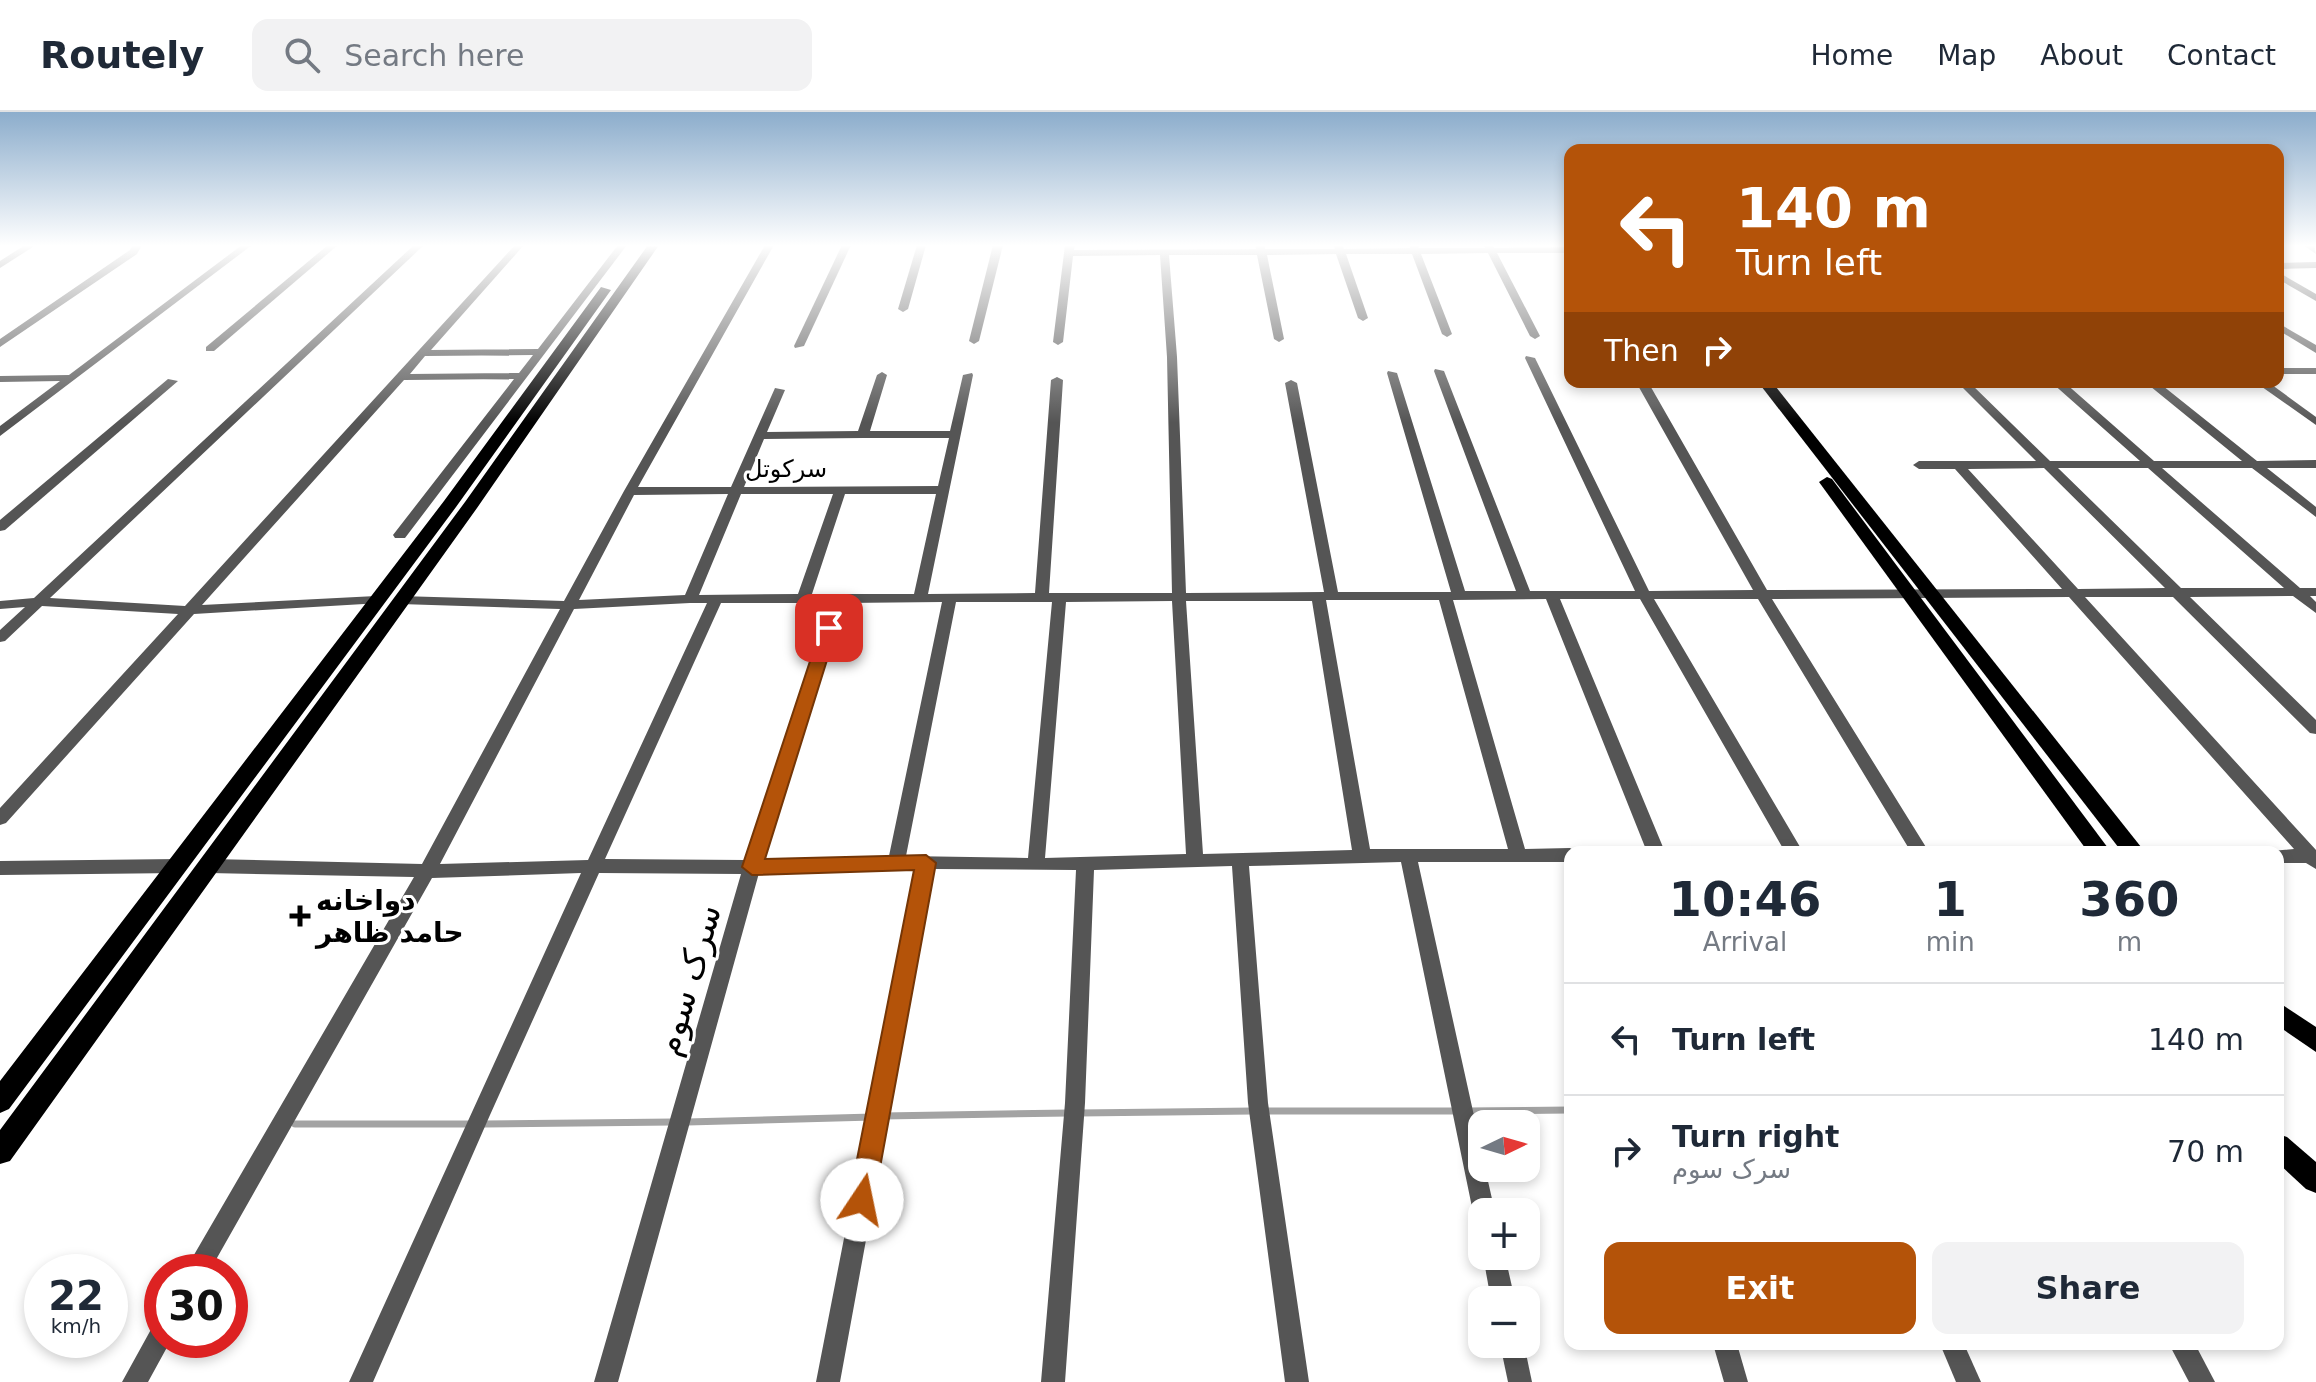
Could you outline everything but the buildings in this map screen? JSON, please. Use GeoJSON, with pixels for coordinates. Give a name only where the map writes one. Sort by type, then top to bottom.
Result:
{"type":"FeatureCollection","features":[{"type":"Feature","properties":{"kind":"main road"},"geometry":{"type":"LineString","coordinates":[[0,1101],[450,504],[595,304]]}},
{"type":"Feature","properties":{"kind":"main road"},"geometry":{"type":"LineString","coordinates":[[0,1152],[446,535],[471,505],[612,304]]}},
{"type":"Feature","properties":{"kind":"main road"},"geometry":{"type":"LineString","coordinates":[[1757,388],[2096,846]]}},
{"type":"Feature","properties":{"kind":"main road"},"geometry":{"type":"LineString","coordinates":[[1770,388],[2129,846]]}},
{"type":"Feature","properties":{"kind":"main road"},"geometry":{"type":"LineString","coordinates":[[450,504],[471,505]]}},
{"type":"Feature","properties":{"kind":"main road"},"geometry":{"type":"LineString","coordinates":[[424,536],[446,535]]}},
{"type":"Feature","properties":{"kind":"main road"},"geometry":{"type":"LineString","coordinates":[[2284,1017],[2316,1041]]}},
{"type":"Feature","properties":{"kind":"main road"},"geometry":{"type":"LineString","coordinates":[[2284,1151],[2316,1180]]}},
{"type":"Feature","properties":{"kind":"street"},"geometry":{"type":"LineString","coordinates":[[0,334],[46,304]]}},
{"type":"Feature","properties":{"kind":"street"},"geometry":{"type":"LineString","coordinates":[[0,344],[58,304]]}},
{"type":"Feature","properties":{"kind":"street"},"geometry":{"type":"LineString","coordinates":[[0,432],[169,304]]}},
{"type":"Feature","properties":{"kind":"street"},"geometry":{"type":"LineString","coordinates":[[210,349],[263,304]]}},
{"type":"Feature","properties":{"kind":"street"},"geometry":{"type":"LineString","coordinates":[[0,638],[357,304]]}},
{"type":"Feature","properties":{"kind":"street"},"geometry":{"type":"LineString","coordinates":[[0,819],[466,304]]}},
{"type":"Feature","properties":{"kind":"street"},"geometry":{"type":"LineString","coordinates":[[400,535],[578,304]]}},
{"type":"Feature","properties":{"kind":"street"},"geometry":{"type":"LineString","coordinates":[[206,1254],[427,871],[630,491],[736,304]]}},
{"type":"Feature","properties":{"kind":"street"},"geometry":{"type":"LineString","coordinates":[[799,346],[819,304]]}},
{"type":"Feature","properties":{"kind":"street"},"geometry":{"type":"LineString","coordinates":[[903,309],[904,304]]}},
{"type":"Feature","properties":{"kind":"street"},"geometry":{"type":"LineString","coordinates":[[974,341],[983,304]]}},
{"type":"Feature","properties":{"kind":"street"},"geometry":{"type":"LineString","coordinates":[[1058,342],[1063,304]]}},
{"type":"Feature","properties":{"kind":"street"},"geometry":{"type":"LineString","coordinates":[[1168,304],[1179,596],[1195,860]]}},
{"type":"Feature","properties":{"kind":"street"},"geometry":{"type":"LineString","coordinates":[[1272,304],[1279,339]]}},
{"type":"Feature","properties":{"kind":"street"},"geometry":{"type":"LineString","coordinates":[[1358,304],[1363,318]]}},
{"type":"Feature","properties":{"kind":"street"},"geometry":{"type":"LineString","coordinates":[[1436,304],[1447,334]]}},
{"type":"Feature","properties":{"kind":"street"},"geometry":{"type":"LineString","coordinates":[[1519,304],[1535,336]]}},
{"type":"Feature","properties":{"kind":"street"},"geometry":{"type":"LineString","coordinates":[[2284,330],[2316,350]]}},
{"type":"Feature","properties":{"kind":"street"},"geometry":{"type":"LineString","coordinates":[[422,353],[541,352]]}},
{"type":"Feature","properties":{"kind":"street"},"geometry":{"type":"LineString","coordinates":[[1530,358],[1644,594],[1791,846]]}},
{"type":"Feature","properties":{"kind":"street"},"geometry":{"type":"LineString","coordinates":[[1439,371],[1524,595]]}},
{"type":"Feature","properties":{"kind":"street"},"geometry":{"type":"LineString","coordinates":[[2284,371],[2316,371]]}},
{"type":"Feature","properties":{"kind":"street"},"geometry":{"type":"LineString","coordinates":[[1392,373],[1518,855]]}},
{"type":"Feature","properties":{"kind":"street"},"geometry":{"type":"LineString","coordinates":[[863,435],[882,375]]}},
{"type":"Feature","properties":{"kind":"street"},"geometry":{"type":"LineString","coordinates":[[920,598],[968,375]]}},
{"type":"Feature","properties":{"kind":"street"},"geometry":{"type":"LineString","coordinates":[[399,377],[522,376]]}},
{"type":"Feature","properties":{"kind":"street"},"geometry":{"type":"LineString","coordinates":[[0,379],[71,378]]}},
{"type":"Feature","properties":{"kind":"street"},"geometry":{"type":"LineString","coordinates":[[1036,865],[1057,380]]}},
{"type":"Feature","properties":{"kind":"street"},"geometry":{"type":"LineString","coordinates":[[0,527],[172,381]]}},
{"type":"Feature","properties":{"kind":"street"},"geometry":{"type":"LineString","coordinates":[[1291,383],[1362,856]]}},
{"type":"Feature","properties":{"kind":"street"},"geometry":{"type":"LineString","coordinates":[[1645,388],[1762,594],[1916,846]]}},
{"type":"Feature","properties":{"kind":"street"},"geometry":{"type":"LineString","coordinates":[[1969,388],[2316,729]]}},
{"type":"Feature","properties":{"kind":"street"},"geometry":{"type":"LineString","coordinates":[[2064,388],[2316,609]]}},
{"type":"Feature","properties":{"kind":"street"},"geometry":{"type":"LineString","coordinates":[[2159,388],[2316,513]]}},
{"type":"Feature","properties":{"kind":"street"},"geometry":{"type":"LineString","coordinates":[[2269,388],[2316,422]]}},
{"type":"Feature","properties":{"kind":"street"},"geometry":{"type":"LineString","coordinates":[[690,599],[779,390]]}},
{"type":"Feature","properties":{"kind":"street"},"geometry":{"type":"LineString","coordinates":[[760,436],[955,434]]}},
{"type":"Feature","properties":{"kind":"street"},"geometry":{"type":"LineString","coordinates":[[1919,465],[2316,464]]}},
{"type":"Feature","properties":{"kind":"street"},"geometry":{"type":"LineString","coordinates":[[1958,465],[2314,858]]}},
{"type":"Feature","properties":{"kind":"street","name":"سرکوتل"},"geometry":{"type":"LineString","coordinates":[[630,491],[943,490]]}},
{"type":"Feature","properties":{"kind":"street"},"geometry":{"type":"LineString","coordinates":[[804,598],[840,491]]}},
{"type":"Feature","properties":{"kind":"street"},"geometry":{"type":"LineString","coordinates":[[400,600],[569,605],[804,598],[2316,592]]}},
{"type":"Feature","properties":{"kind":"street"},"geometry":{"type":"LineString","coordinates":[[1551,595],[1654,846]]}},
{"type":"Feature","properties":{"kind":"street","name":"سرک سوم"},"geometry":{"type":"LineString","coordinates":[[606,1382],[752,867],[839,598]]}},
{"type":"Feature","properties":{"kind":"street"},"geometry":{"type":"LineString","coordinates":[[896,862],[950,598]]}},
{"type":"Feature","properties":{"kind":"street"},"geometry":{"type":"LineString","coordinates":[[361,1382],[592,866],[716,599]]}},
{"type":"Feature","properties":{"kind":"street"},"geometry":{"type":"LineString","coordinates":[[0,605],[38,602],[188,610],[376,600]]}},
{"type":"Feature","properties":{"kind":"street"},"geometry":{"type":"LineString","coordinates":[[209,866],[427,871],[592,866],[752,867],[896,862],[1036,865],[1240,858],[1564,855]]}},
{"type":"Feature","properties":{"kind":"street"},"geometry":{"type":"LineString","coordinates":[[1408,856],[1481,1198]]}},
{"type":"Feature","properties":{"kind":"street"},"geometry":{"type":"LineString","coordinates":[[2284,856],[2314,858]]}},
{"type":"Feature","properties":{"kind":"street"},"geometry":{"type":"LineString","coordinates":[[1240,858],[1258,1103],[1297,1382]]}},
{"type":"Feature","properties":{"kind":"street"},"geometry":{"type":"LineString","coordinates":[[828,1382],[926,863]]}},
{"type":"Feature","properties":{"kind":"street"},"geometry":{"type":"LineString","coordinates":[[1053,1382],[1075,1103],[1085,863]]}},
{"type":"Feature","properties":{"kind":"street"},"geometry":{"type":"LineString","coordinates":[[0,868],[179,866]]}},
{"type":"Feature","properties":{"kind":"street"},"geometry":{"type":"LineString","coordinates":[[1727,1350],[1736,1382]]}},
{"type":"Feature","properties":{"kind":"street"},"geometry":{"type":"LineString","coordinates":[[1955,1350],[1969,1382]]}},
{"type":"Feature","properties":{"kind":"street"},"geometry":{"type":"LineString","coordinates":[[2184,1350],[2203,1382]]}},
{"type":"Feature","properties":{"kind":"street"},"geometry":{"type":"LineString","coordinates":[[134,1382],[147,1358]]}},
{"type":"Feature","properties":{"kind":"street"},"geometry":{"type":"LineString","coordinates":[[1515,1358],[1520,1382]]}},
{"type":"Feature","properties":{"kind":"waterway"},"geometry":{"type":"LineString","coordinates":[[1467,1111],[1564,1110]]}},
{"type":"Feature","properties":{"kind":"waterway"},"geometry":{"type":"LineString","coordinates":[[1079,1113],[1253,1111]]}},
{"type":"Feature","properties":{"kind":"waterway"},"geometry":{"type":"LineString","coordinates":[[1263,1111],[1457,1111]]}},
{"type":"Feature","properties":{"kind":"waterway"},"geometry":{"type":"LineString","coordinates":[[883,1116],[1069,1113]]}},
{"type":"Feature","properties":{"kind":"waterway"},"geometry":{"type":"LineString","coordinates":[[687,1122],[873,1117]]}},
{"type":"Feature","properties":{"kind":"waterway"},"geometry":{"type":"LineString","coordinates":[[483,1124],[673,1122]]}},
{"type":"Feature","properties":{"kind":"waterway"},"geometry":{"type":"LineString","coordinates":[[295,1124],[473,1124]]}},
{"type":"Feature","properties":{"kind":"place","name":"دواخانه حامد ظاهر"},"geometry":{"type":"Point","coordinates":[300,916]}},
{"type":"Feature","properties":{"kind":"route"},"geometry":{"type":"LineString","coordinates":[[829,628],[752,867],[926,863],[862,1200]]}}]}
